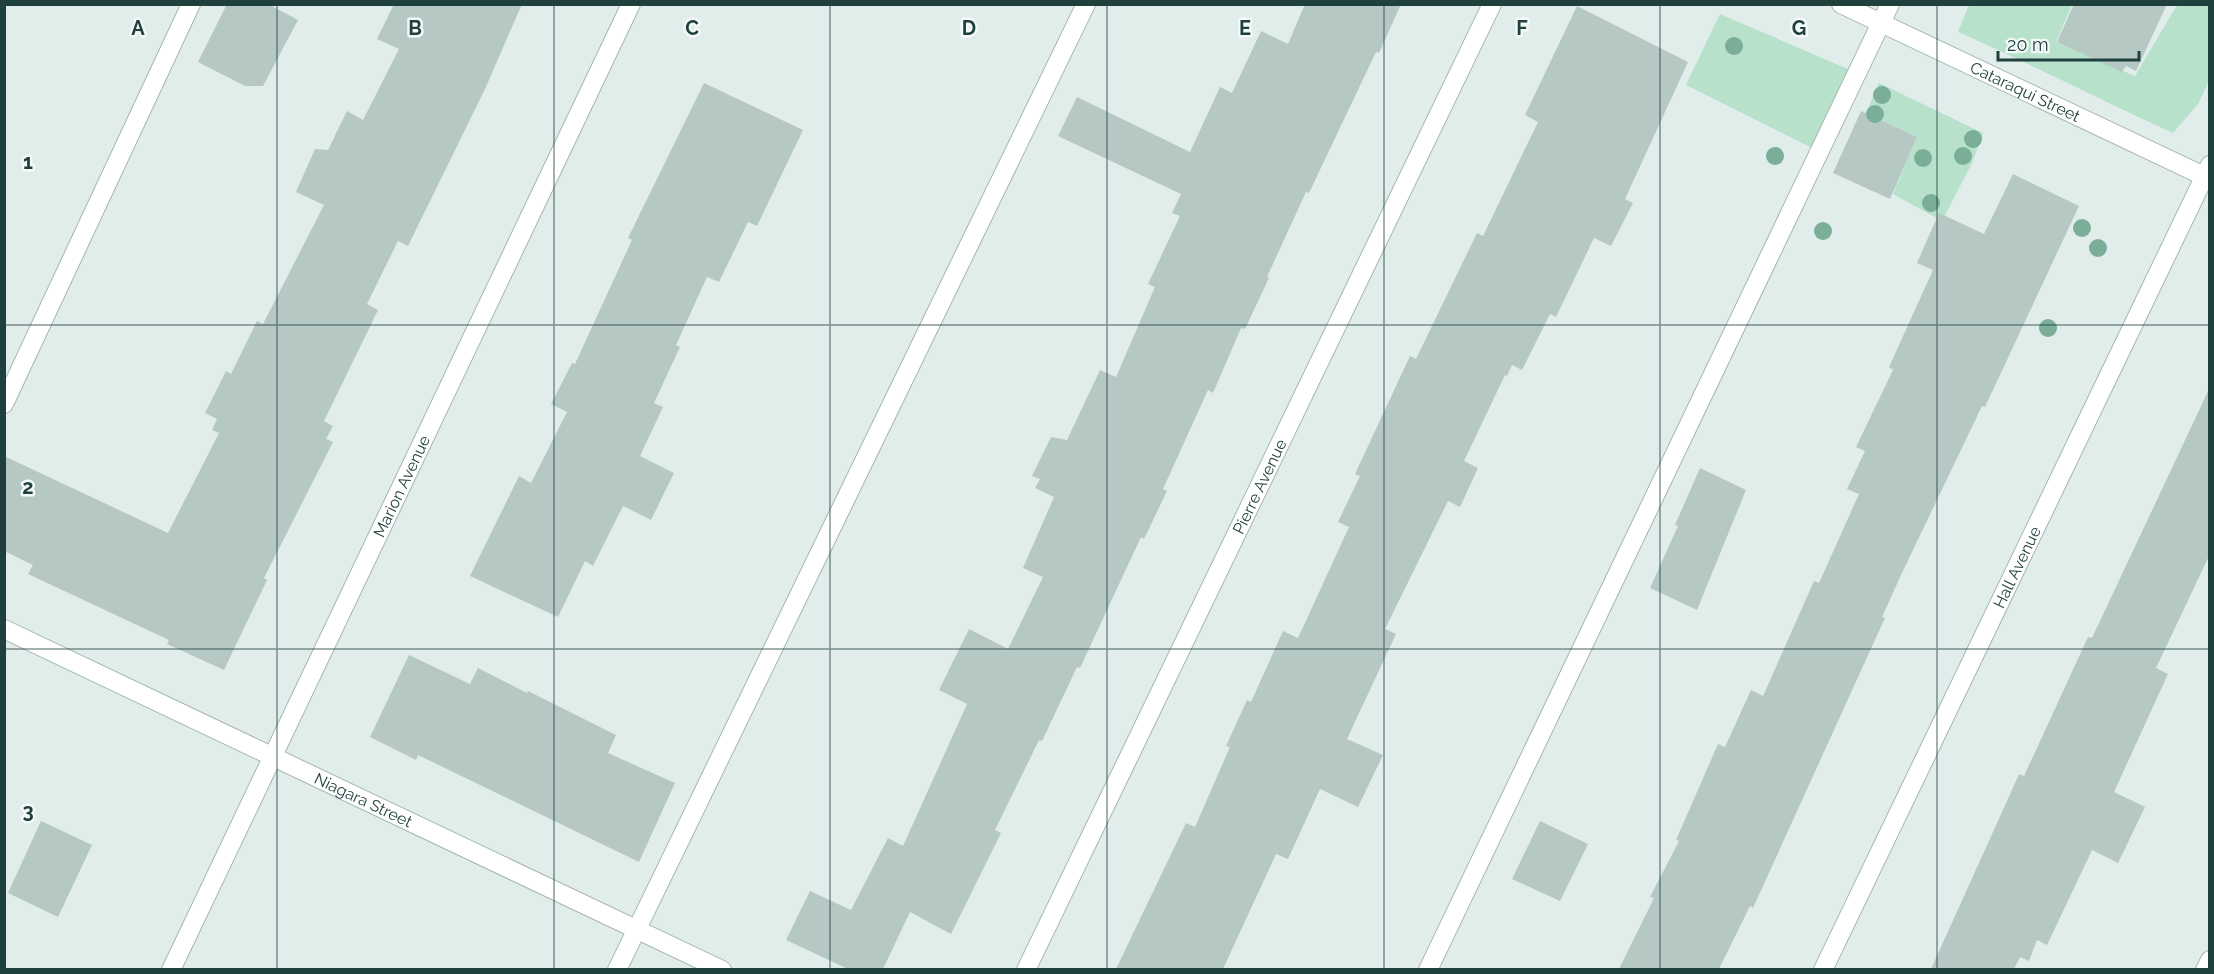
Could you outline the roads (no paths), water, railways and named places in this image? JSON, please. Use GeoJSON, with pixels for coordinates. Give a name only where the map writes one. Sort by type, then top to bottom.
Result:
{"type":"FeatureCollection","features":[{"type":"Feature","properties":{"kind":"street"},"geometry":{"type":"LineString","coordinates":[[4,404],[191,4]]}},
{"type":"Feature","properties":{"kind":"street","name":"Marion Avenue"},"geometry":{"type":"LineString","coordinates":[[171,969],[631,4]]}},
{"type":"Feature","properties":{"kind":"street"},"geometry":{"type":"LineString","coordinates":[[617,969],[1086,4]]}},
{"type":"Feature","properties":{"kind":"street","name":"Pierre Avenue"},"geometry":{"type":"LineString","coordinates":[[1026,969],[1492,4]]}},
{"type":"Feature","properties":{"kind":"street","name":"Cataraqui Street"},"geometry":{"type":"LineString","coordinates":[[1840,4],[2208,173]]}},
{"type":"Feature","properties":{"kind":"street"},"geometry":{"type":"LineString","coordinates":[[1428,969],[1890,4]]}},
{"type":"Feature","properties":{"kind":"street","name":"Hall Avenue"},"geometry":{"type":"LineString","coordinates":[[1822,969],[2208,173]]}},
{"type":"Feature","properties":{"kind":"street","name":"Niagara Street"},"geometry":{"type":"LineString","coordinates":[[4,629],[722,969]]}},
{"type":"Feature","properties":{"kind":"street"},"geometry":{"type":"LineString","coordinates":[[2205,969],[2210,960]]}}]}
